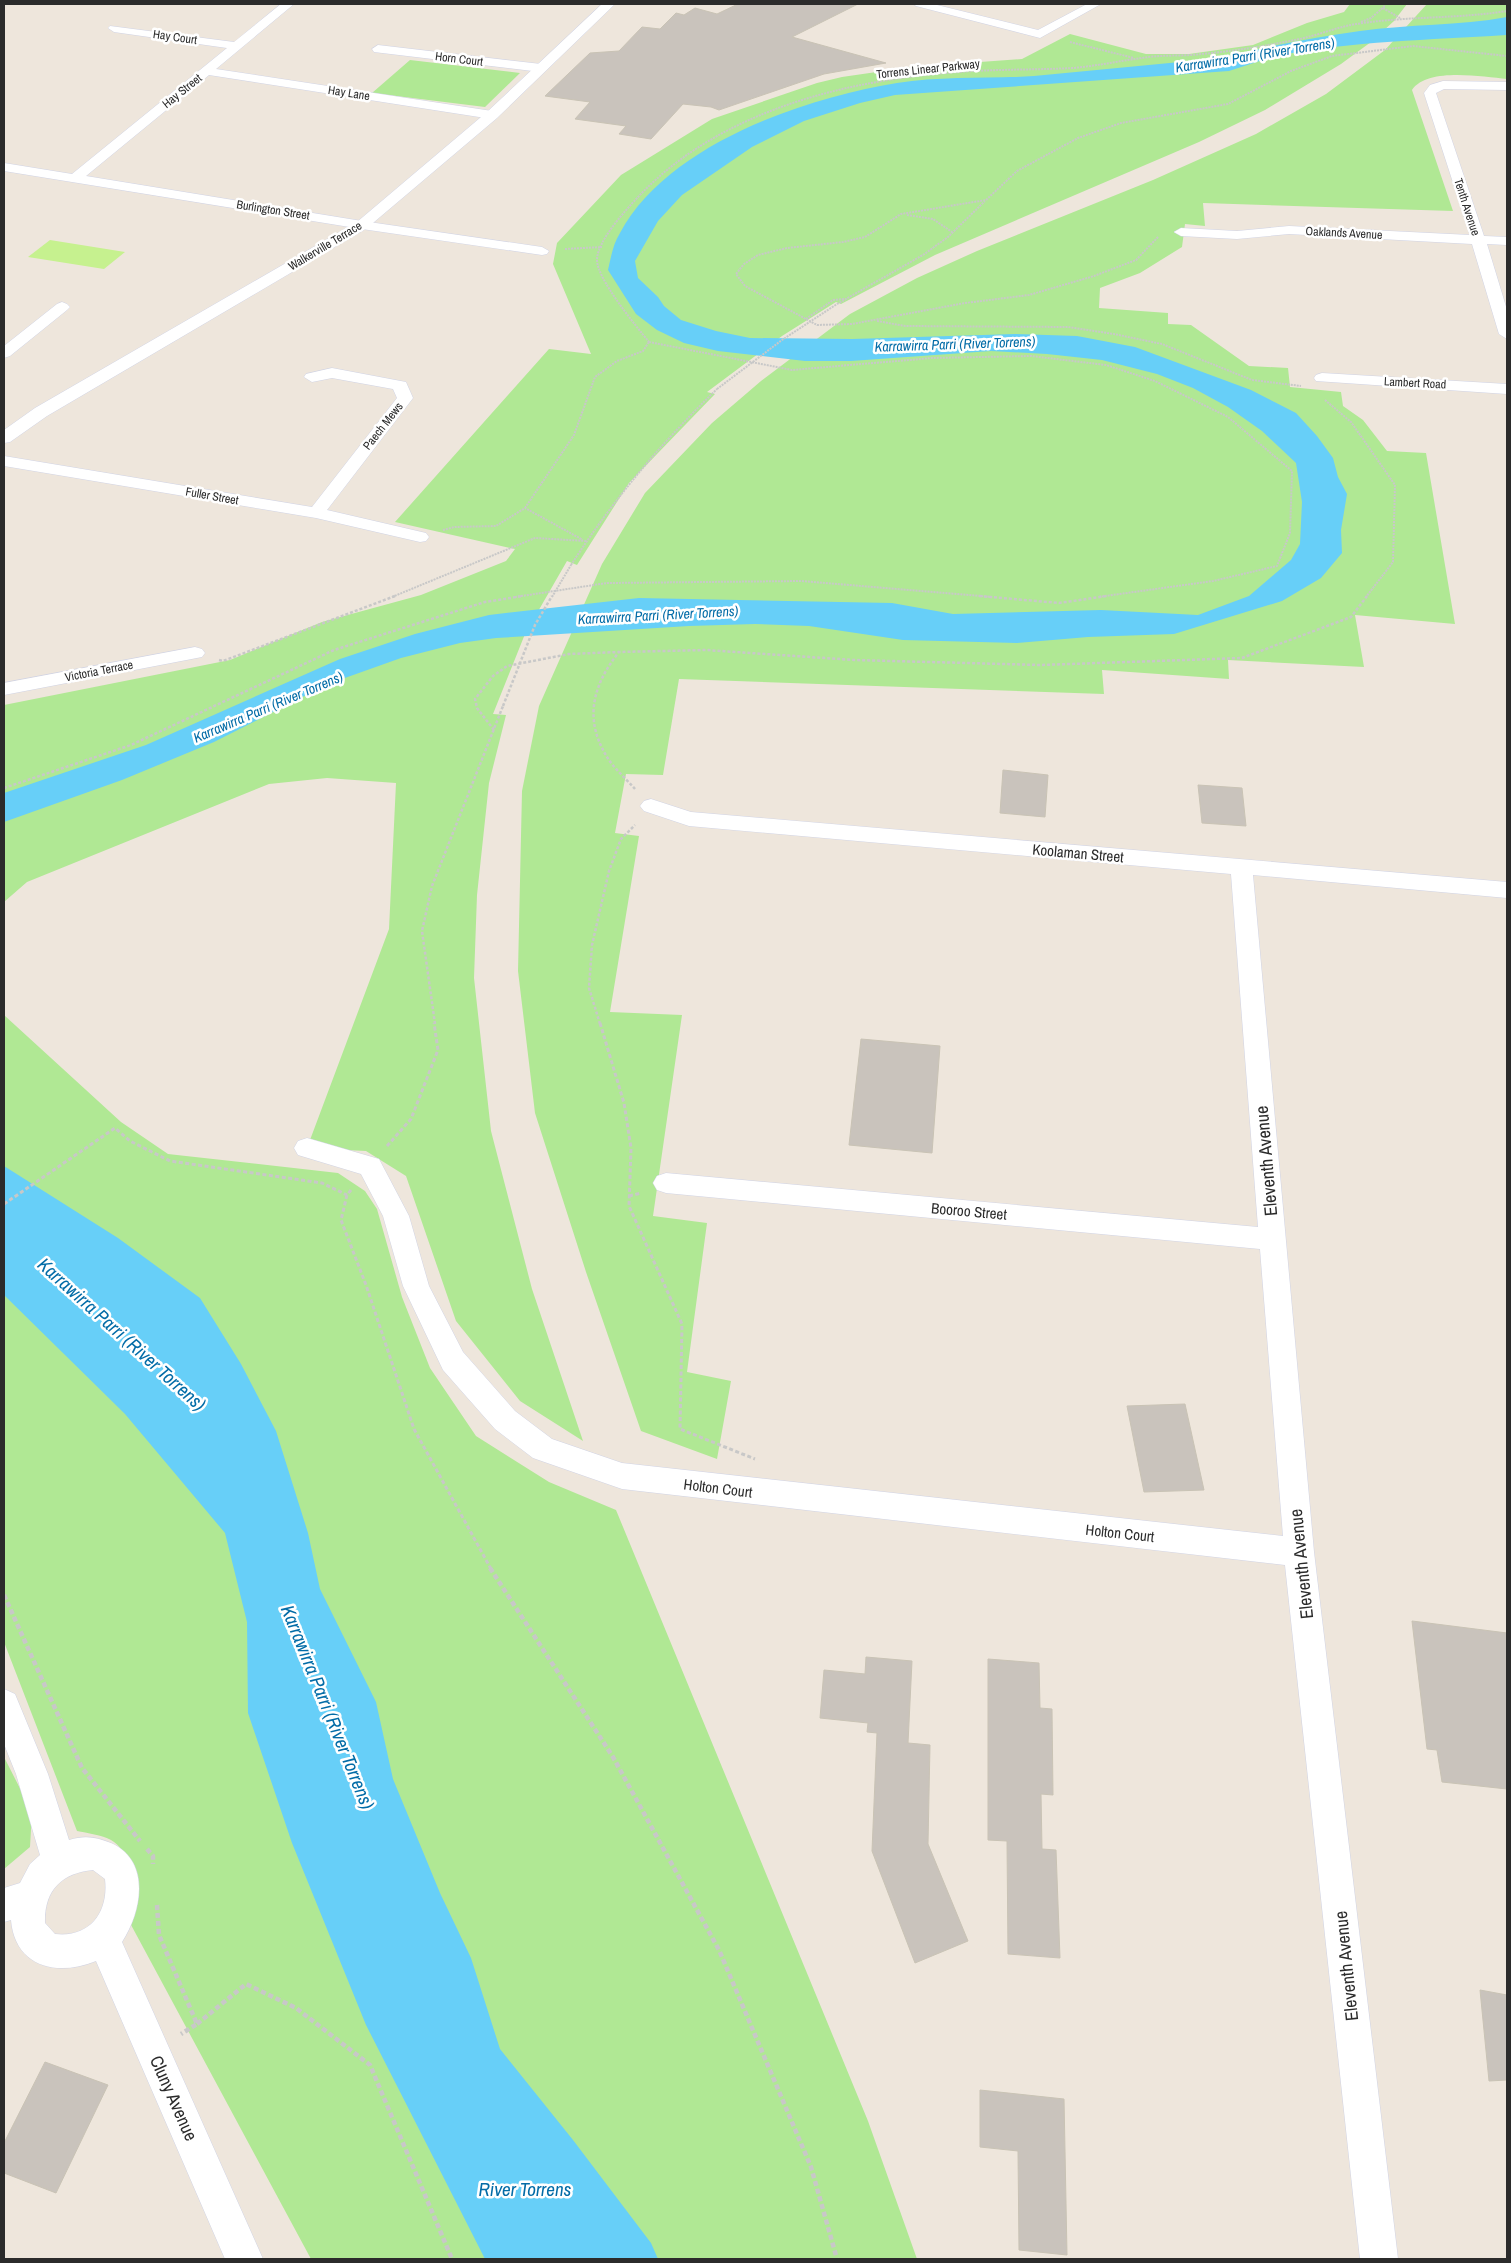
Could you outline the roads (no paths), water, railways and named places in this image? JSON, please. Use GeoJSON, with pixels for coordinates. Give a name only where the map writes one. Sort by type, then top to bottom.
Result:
{"type":"FeatureCollection","features":[{"type":"Feature","properties":{"kind":"street","name":"Hay Street"},"geometry":{"type":"LineString","coordinates":[[75,178],[288,4]]}},
{"type":"Feature","properties":{"kind":"street","name":"Walkerville Terrace"},"geometry":{"type":"LineString","coordinates":[[4,438],[41,412],[362,225],[492,116],[609,4]]}},
{"type":"Feature","properties":{"kind":"street"},"geometry":{"type":"LineString","coordinates":[[920,4],[1040,34],[1095,4]]}},
{"type":"Feature","properties":{"kind":"street","name":"Hay Court"},"geometry":{"type":"LineString","coordinates":[[114,28],[236,46]]}},
{"type":"Feature","properties":{"kind":"street","name":"Horn Court"},"geometry":{"type":"LineString","coordinates":[[378,49],[541,68]]}},
{"type":"Feature","properties":{"kind":"street","name":"Hay Lane"},"geometry":{"type":"LineString","coordinates":[[207,71],[492,116]]}},
{"type":"Feature","properties":{"kind":"street","name":"Tenth Avenue"},"geometry":{"type":"LineString","coordinates":[[1507,86],[1440,85],[1430,93],[1507,334]]}},
{"type":"Feature","properties":{"kind":"street","name":"Burlington Street"},"geometry":{"type":"LineString","coordinates":[[4,167],[362,225],[542,251]]}},
{"type":"Feature","properties":{"kind":"street","name":"Oaklands Avenue"},"geometry":{"type":"LineString","coordinates":[[1180,232],[1237,235],[1289,230],[1507,241]]}},
{"type":"Feature","properties":{"kind":"street"},"geometry":{"type":"LineString","coordinates":[[4,353],[62,307]]}},
{"type":"Feature","properties":{"kind":"street","name":"Paech Mews"},"geometry":{"type":"LineString","coordinates":[[312,377],[332,373],[400,385],[405,398],[316,513]]}},
{"type":"Feature","properties":{"kind":"street","name":"Lambert Road"},"geometry":{"type":"LineString","coordinates":[[1317,383],[1507,389]]}},
{"type":"Feature","properties":{"kind":"street","name":"Fuller Street"},"geometry":{"type":"LineString","coordinates":[[4,461],[316,513],[420,537]]}},
{"type":"Feature","properties":{"kind":"street","name":"Victoria Terrace"},"geometry":{"type":"LineString","coordinates":[[4,689],[195,652]]}},
{"type":"Feature","properties":{"kind":"street","name":"Koolaman Street"},"geometry":{"type":"LineString","coordinates":[[652,806],[689,819],[1507,890]]}},
{"type":"Feature","properties":{"kind":"street","name":"Eleventh Avenue"},"geometry":{"type":"LineString","coordinates":[[1241,867],[1299,1552],[1380,2259]]}},
{"type":"Feature","properties":{"kind":"street","name":"Holton Court"},"geometry":{"type":"LineString","coordinates":[[307,1148],[370,1166],[396,1216],[416,1286],[453,1361],[504,1420],[544,1449],[622,1476],[776,1495],[1299,1552]]}},
{"type":"Feature","properties":{"kind":"street","name":"Booroo Street"},"geometry":{"type":"LineString","coordinates":[[666,1182],[1272,1239]]}},
{"type":"Feature","properties":{"kind":"street"},"geometry":{"type":"LineString","coordinates":[[4,1705],[32,1774],[59,1861]]}},
{"type":"Feature","properties":{"kind":"street"},"geometry":{"type":"LineString","coordinates":[[94,1854],[108,1859],[119,1871],[123,1886],[121,1903],[115,1920],[103,1938],[81,1949],[64,1952],[54,1952],[40,1945],[28,1926],[28,1909],[17,1900],[59,1861],[75,1855],[94,1854]]}},
{"type":"Feature","properties":{"kind":"street","name":"Cluny Avenue"},"geometry":{"type":"LineString","coordinates":[[103,1938],[244,2259]]}},
{"type":"Feature","properties":{"kind":"water","name":"Karrawirra Parri (River Torrens)"},"geometry":{"type":"Polygon","coordinates":[[[1507,17],[1506,35],[1334,47],[1277,56],[1229,71],[895,95],[860,103],[804,121],[752,147],[682,195],[658,221],[635,261],[638,278],[658,297],[664,306],[681,320],[716,331],[750,338],[852,339],[1015,334],[1077,336],[1135,347],[1251,390],[1296,413],[1317,436],[1333,458],[1338,477],[1347,494],[1341,530],[1342,553],[1321,578],[1282,601],[1174,634],[1088,637],[1017,643],[903,640],[809,626],[755,624],[689,626],[496,638],[460,643],[401,658],[328,684],[214,742],[122,780],[4,822],[4,793],[146,745],[340,659],[415,634],[489,615],[639,598],[892,603],[953,614],[1101,610],[1198,615],[1249,596],[1291,560],[1300,544],[1302,502],[1296,463],[1262,431],[1228,407],[1193,388],[1157,374],[1102,360],[1047,354],[991,351],[851,361],[805,361],[718,351],[684,343],[657,330],[636,314],[608,270],[612,251],[620,233],[642,202],[670,175],[704,151],[741,131],[781,114],[821,100],[860,90],[914,81],[948,78],[1034,76],[1210,59],[1360,31],[1471,22],[1507,17]]]}},
{"type":"Feature","properties":{"kind":"water","name":"River Torrens"},"geometry":{"type":"Polygon","coordinates":[[[4,1166],[118,1238],[200,1298],[241,1364],[276,1431],[308,1533],[320,1589],[376,1702],[393,1779],[440,1893],[471,1958],[500,2049],[573,2140],[651,2243],[658,2259],[485,2259],[366,2025],[292,1843],[248,1713],[247,1622],[225,1533],[125,1414],[4,1295],[4,1166]]]}}]}
